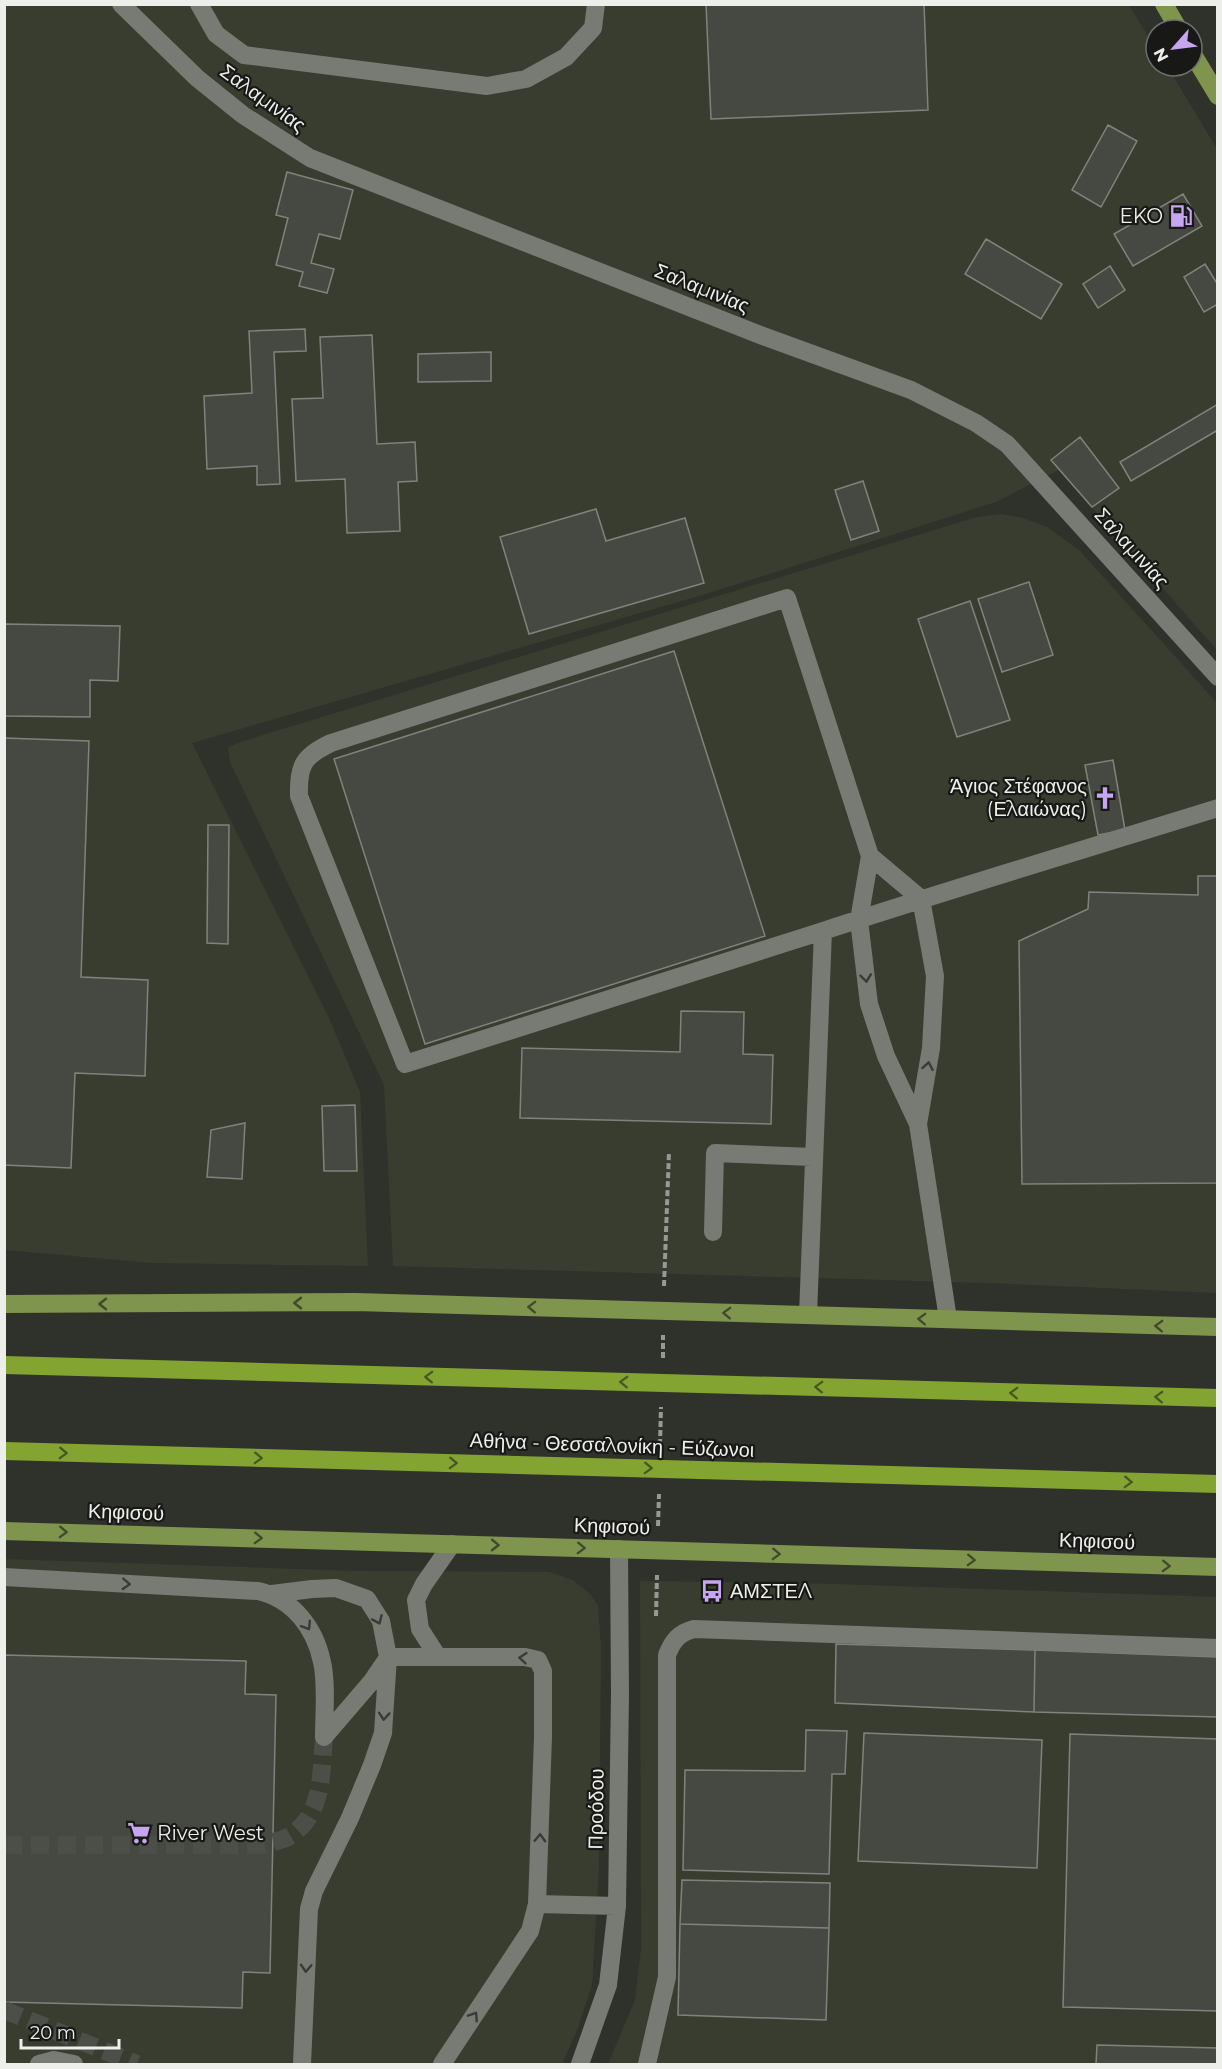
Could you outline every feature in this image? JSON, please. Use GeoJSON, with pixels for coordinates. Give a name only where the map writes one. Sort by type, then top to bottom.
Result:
{"type":"FeatureCollection","features":[{"type":"Feature","properties":{"kind":"highway"},"geometry":{"type":"LineString","coordinates":[[4,1365],[1218,1398]]}},
{"type":"Feature","properties":{"kind":"highway","name":"Αθήνα - Θεσσαλονίκη - Εύζωνοι"},"geometry":{"type":"LineString","coordinates":[[4,1451],[1218,1484]]}},
{"type":"Feature","properties":{"kind":"main road"},"geometry":{"type":"LineString","coordinates":[[1164,4],[1172,18]]}},
{"type":"Feature","properties":{"kind":"main road"},"geometry":{"type":"LineString","coordinates":[[1204,73],[1218,96]]}},
{"type":"Feature","properties":{"kind":"main road"},"geometry":{"type":"LineString","coordinates":[[4,1304],[356,1302],[1218,1327]]}},
{"type":"Feature","properties":{"kind":"main road","name":"Κηφισού"},"geometry":{"type":"LineString","coordinates":[[4,1531],[1218,1567]]}},
{"type":"Feature","properties":{"kind":"street","name":"Σαλαμινίας"},"geometry":{"type":"LineString","coordinates":[[121,4],[197,78],[243,115],[310,158],[763,336],[911,390],[976,423],[1007,444],[1218,677]]}},
{"type":"Feature","properties":{"kind":"street"},"geometry":{"type":"LineString","coordinates":[[199,4],[216,34],[244,55],[487,86],[525,79],[566,57],[592,28],[596,4]]}},
{"type":"Feature","properties":{"kind":"street"},"geometry":{"type":"LineString","coordinates":[[948,1320],[918,1124],[886,1056],[869,1004],[859,920],[870,856],[787,598],[331,743],[316,751],[303,762],[298,777],[299,796],[405,1064],[859,920],[921,899],[1218,808]]}},
{"type":"Feature","properties":{"kind":"street"},"geometry":{"type":"LineString","coordinates":[[870,856],[921,899],[935,976],[931,1048],[918,1124]]}},
{"type":"Feature","properties":{"kind":"street"},"geometry":{"type":"LineString","coordinates":[[808,1316],[823,931]]}},
{"type":"Feature","properties":{"kind":"street"},"geometry":{"type":"LineString","coordinates":[[713,1232],[715,1153],[813,1157]]}},
{"type":"Feature","properties":{"kind":"street"},"geometry":{"type":"LineString","coordinates":[[438,1657],[420,1629],[416,1600],[424,1584],[452,1544]]}},
{"type":"Feature","properties":{"kind":"street","name":"Προόδου"},"geometry":{"type":"LineString","coordinates":[[580,2064],[608,1985],[617,1906],[620,1695],[619,1549]]}},
{"type":"Feature","properties":{"kind":"street"},"geometry":{"type":"LineString","coordinates":[[4,1577],[272,1594],[336,1588],[367,1599],[381,1621],[388,1658],[382,1733],[372,1765],[350,1818],[314,1891],[309,1910],[302,2064]]}},
{"type":"Feature","properties":{"kind":"street"},"geometry":{"type":"LineString","coordinates":[[272,1594],[296,1610],[307,1623],[317,1643],[323,1664],[324,1737],[372,1681],[388,1658]]}},
{"type":"Feature","properties":{"kind":"street"},"geometry":{"type":"LineString","coordinates":[[647,2064],[667,1977],[667,1654],[676,1637],[694,1629],[1218,1648]]}},
{"type":"Feature","properties":{"kind":"street"},"geometry":{"type":"LineString","coordinates":[[388,1658],[525,1657],[538,1660],[543,1671],[537,1904],[530,1931],[442,2064]]}},
{"type":"Feature","properties":{"kind":"street"},"geometry":{"type":"LineString","coordinates":[[537,1904],[617,1906]]}},
{"type":"Feature","properties":{"kind":"street"},"geometry":{"type":"LineString","coordinates":[[39,2064],[54,2060],[74,2064]]}},
{"type":"Feature","properties":{"kind":"path"},"geometry":{"type":"LineString","coordinates":[[664,1290],[669,1152]]}},
{"type":"Feature","properties":{"kind":"path"},"geometry":{"type":"LineString","coordinates":[[663,1325],[663,1360]]}},
{"type":"Feature","properties":{"kind":"path"},"geometry":{"type":"LineString","coordinates":[[660,1453],[661,1406]]}},
{"type":"Feature","properties":{"kind":"path"},"geometry":{"type":"LineString","coordinates":[[658,1535],[659,1488]]}},
{"type":"Feature","properties":{"kind":"path"},"geometry":{"type":"LineString","coordinates":[[656,1616],[657,1570]]}},
{"type":"Feature","properties":{"kind":"shaded area"},"geometry":{"type":"Polygon","coordinates":[[[4,5],[1129,5],[1144,29],[1144,78],[1174,78],[1217,149],[1217,650],[1059,470],[996,502],[709,593],[192,743],[329,1018],[360,1092],[368,1266],[152,1263],[5,1250],[4,5]]]}},
{"type":"Feature","properties":{"kind":"shaded area"},"geometry":{"type":"Polygon","coordinates":[[[1002,514],[1023,518],[1047,527],[1080,551],[1217,703],[1217,1293],[989,1283],[393,1266],[384,1085],[230,762],[228,748],[237,743],[977,517],[1002,514]]]}},
{"type":"Feature","properties":{"kind":"shaded area"},"geometry":{"type":"Polygon","coordinates":[[[4,1559],[355,1571],[549,1572],[573,1580],[590,1594],[598,1605],[601,1648],[599,1867],[592,1986],[576,2033],[562,2064],[5,2064],[4,1559]]]}},
{"type":"Feature","properties":{"kind":"shaded area"},"geometry":{"type":"Polygon","coordinates":[[[640,1581],[839,1584],[1217,1597],[1217,2064],[608,2064],[635,2000],[641,1949],[640,1581]]]}},
{"type":"Feature","properties":{"kind":"building"},"geometry":{"type":"Polygon","coordinates":[[[706,4],[924,4],[928,110],[711,119],[706,4]]]}},
{"type":"Feature","properties":{"kind":"building"},"geometry":{"type":"Polygon","coordinates":[[[1108,125],[1137,141],[1101,207],[1072,190],[1108,125]]]}},
{"type":"Feature","properties":{"kind":"building"},"geometry":{"type":"Polygon","coordinates":[[[287,172],[353,190],[340,239],[319,234],[311,263],[334,269],[327,293],[299,286],[303,272],[276,265],[288,218],[276,215],[287,172]]]}},
{"type":"Feature","properties":{"kind":"building"},"geometry":{"type":"Polygon","coordinates":[[[1183,194],[1202,226],[1133,266],[1114,234],[1183,194]]]}},
{"type":"Feature","properties":{"kind":"building"},"geometry":{"type":"Polygon","coordinates":[[[986,239],[1062,284],[1041,319],[965,274],[986,239]]]}},
{"type":"Feature","properties":{"kind":"building"},"geometry":{"type":"Polygon","coordinates":[[[1205,264],[1218,285],[1218,304],[1204,312],[1184,277],[1205,264]]]}},
{"type":"Feature","properties":{"kind":"building"},"geometry":{"type":"Polygon","coordinates":[[[1110,266],[1125,290],[1098,308],[1083,284],[1110,266]]]}},
{"type":"Feature","properties":{"kind":"building"},"geometry":{"type":"Polygon","coordinates":[[[305,329],[306,351],[274,352],[280,484],[257,485],[257,466],[207,469],[204,396],[252,393],[249,331],[305,329]]]}},
{"type":"Feature","properties":{"kind":"building"},"geometry":{"type":"Polygon","coordinates":[[[372,335],[377,444],[415,442],[417,481],[398,482],[400,531],[347,533],[345,479],[296,481],[292,399],[323,398],[320,337],[372,335]]]}},
{"type":"Feature","properties":{"kind":"building"},"geometry":{"type":"Polygon","coordinates":[[[491,352],[491,381],[418,382],[418,354],[491,352]]]}},
{"type":"Feature","properties":{"kind":"building"},"geometry":{"type":"Polygon","coordinates":[[[1218,404],[1218,430],[1131,481],[1120,462],[1218,404]]]}},
{"type":"Feature","properties":{"kind":"building"},"geometry":{"type":"Polygon","coordinates":[[[1080,437],[1119,488],[1092,507],[1051,460],[1080,437]]]}},
{"type":"Feature","properties":{"kind":"building"},"geometry":{"type":"Polygon","coordinates":[[[863,481],[879,531],[851,540],[835,490],[863,481]]]}},
{"type":"Feature","properties":{"kind":"building"},"geometry":{"type":"Polygon","coordinates":[[[596,509],[606,541],[685,518],[704,583],[529,634],[500,537],[596,509]]]}},
{"type":"Feature","properties":{"kind":"building"},"geometry":{"type":"Polygon","coordinates":[[[1029,582],[1053,655],[1002,672],[978,599],[1029,582]]]}},
{"type":"Feature","properties":{"kind":"building"},"geometry":{"type":"Polygon","coordinates":[[[970,601],[1010,720],[957,737],[918,619],[970,601]]]}},
{"type":"Feature","properties":{"kind":"building"},"geometry":{"type":"Polygon","coordinates":[[[5,624],[120,626],[118,681],[90,680],[90,717],[4,716],[5,624]]]}},
{"type":"Feature","properties":{"kind":"building"},"geometry":{"type":"Polygon","coordinates":[[[674,651],[765,936],[425,1044],[334,759],[674,651]]]}},
{"type":"Feature","properties":{"kind":"building"},"geometry":{"type":"Polygon","coordinates":[[[4,738],[89,741],[81,977],[148,980],[145,1076],[75,1073],[71,1168],[4,1165],[4,738]]]}},
{"type":"Feature","properties":{"kind":"building","name":"Άγιος Στέφανος (Ελαιώνας)"},"geometry":{"type":"Polygon","coordinates":[[[1113,760],[1125,830],[1098,835],[1085,765],[1113,760]]]}},
{"type":"Feature","properties":{"kind":"building"},"geometry":{"type":"Polygon","coordinates":[[[208,825],[229,825],[228,944],[207,943],[208,825]]]}},
{"type":"Feature","properties":{"kind":"building"},"geometry":{"type":"Polygon","coordinates":[[[1198,876],[1218,876],[1218,1183],[1022,1184],[1019,941],[1088,909],[1089,892],[1198,895],[1198,876]]]}},
{"type":"Feature","properties":{"kind":"building"},"geometry":{"type":"Polygon","coordinates":[[[681,1011],[744,1012],[743,1054],[773,1055],[771,1124],[520,1118],[522,1048],[680,1052],[681,1011]]]}},
{"type":"Feature","properties":{"kind":"building"},"geometry":{"type":"Polygon","coordinates":[[[355,1105],[357,1171],[324,1171],[322,1106],[355,1105]]]}},
{"type":"Feature","properties":{"kind":"building"},"geometry":{"type":"Polygon","coordinates":[[[245,1123],[242,1179],[207,1177],[211,1130],[245,1123]]]}},
{"type":"Feature","properties":{"kind":"building"},"geometry":{"type":"Polygon","coordinates":[[[836,1644],[1035,1650],[1034,1712],[835,1703],[836,1644]]]}},
{"type":"Feature","properties":{"kind":"building"},"geometry":{"type":"Polygon","coordinates":[[[1035,1650],[1218,1657],[1218,1717],[1034,1712],[1035,1650]]]}},
{"type":"Feature","properties":{"kind":"building","name":"River West"},"geometry":{"type":"Polygon","coordinates":[[[4,1655],[246,1661],[245,1694],[276,1695],[270,1973],[243,1972],[242,2008],[4,2002],[4,1655]]]}},
{"type":"Feature","properties":{"kind":"building"},"geometry":{"type":"Polygon","coordinates":[[[806,1730],[847,1731],[845,1774],[832,1774],[829,1874],[683,1870],[685,1770],[805,1771],[806,1730]]]}},
{"type":"Feature","properties":{"kind":"building"},"geometry":{"type":"Polygon","coordinates":[[[864,1733],[1042,1740],[1037,1868],[858,1861],[864,1733]]]}},
{"type":"Feature","properties":{"kind":"building"},"geometry":{"type":"Polygon","coordinates":[[[1070,1734],[1218,1739],[1218,2011],[1063,2007],[1070,1734]]]}},
{"type":"Feature","properties":{"kind":"building"},"geometry":{"type":"Polygon","coordinates":[[[682,1880],[830,1883],[829,1928],[680,1924],[682,1880]]]}},
{"type":"Feature","properties":{"kind":"building"},"geometry":{"type":"Polygon","coordinates":[[[680,1924],[829,1928],[826,2020],[678,2015],[680,1924]]]}},
{"type":"Feature","properties":{"kind":"building"},"geometry":{"type":"Polygon","coordinates":[[[1097,2045],[1218,2048],[1218,2064],[1096,2064],[1097,2045]]]}},
{"type":"Feature","properties":{"kind":"tunnel"},"geometry":{"type":"LineString","coordinates":[[4,1845],[262,1845],[282,1839],[293,1834],[303,1825],[316,1802],[321,1777],[324,1737]]}},
{"type":"Feature","properties":{"kind":"tunnel"},"geometry":{"type":"LineString","coordinates":[[4,2010],[137,2064]]}},
{"type":"Feature","properties":{"kind":"place","name":"EKO"},"geometry":{"type":"Point","coordinates":[1181,216]}},
{"type":"Feature","properties":{"kind":"place","name":"Άγιος Στέφανος (Ελαιώνας)"},"geometry":{"type":"Point","coordinates":[1105,798]}},
{"type":"Feature","properties":{"kind":"place","name":"ΑΜΣΤΕΛ"},"geometry":{"type":"Point","coordinates":[712,1591]}},
{"type":"Feature","properties":{"kind":"place","name":"River West"},"geometry":{"type":"Point","coordinates":[139,1833]}}]}
